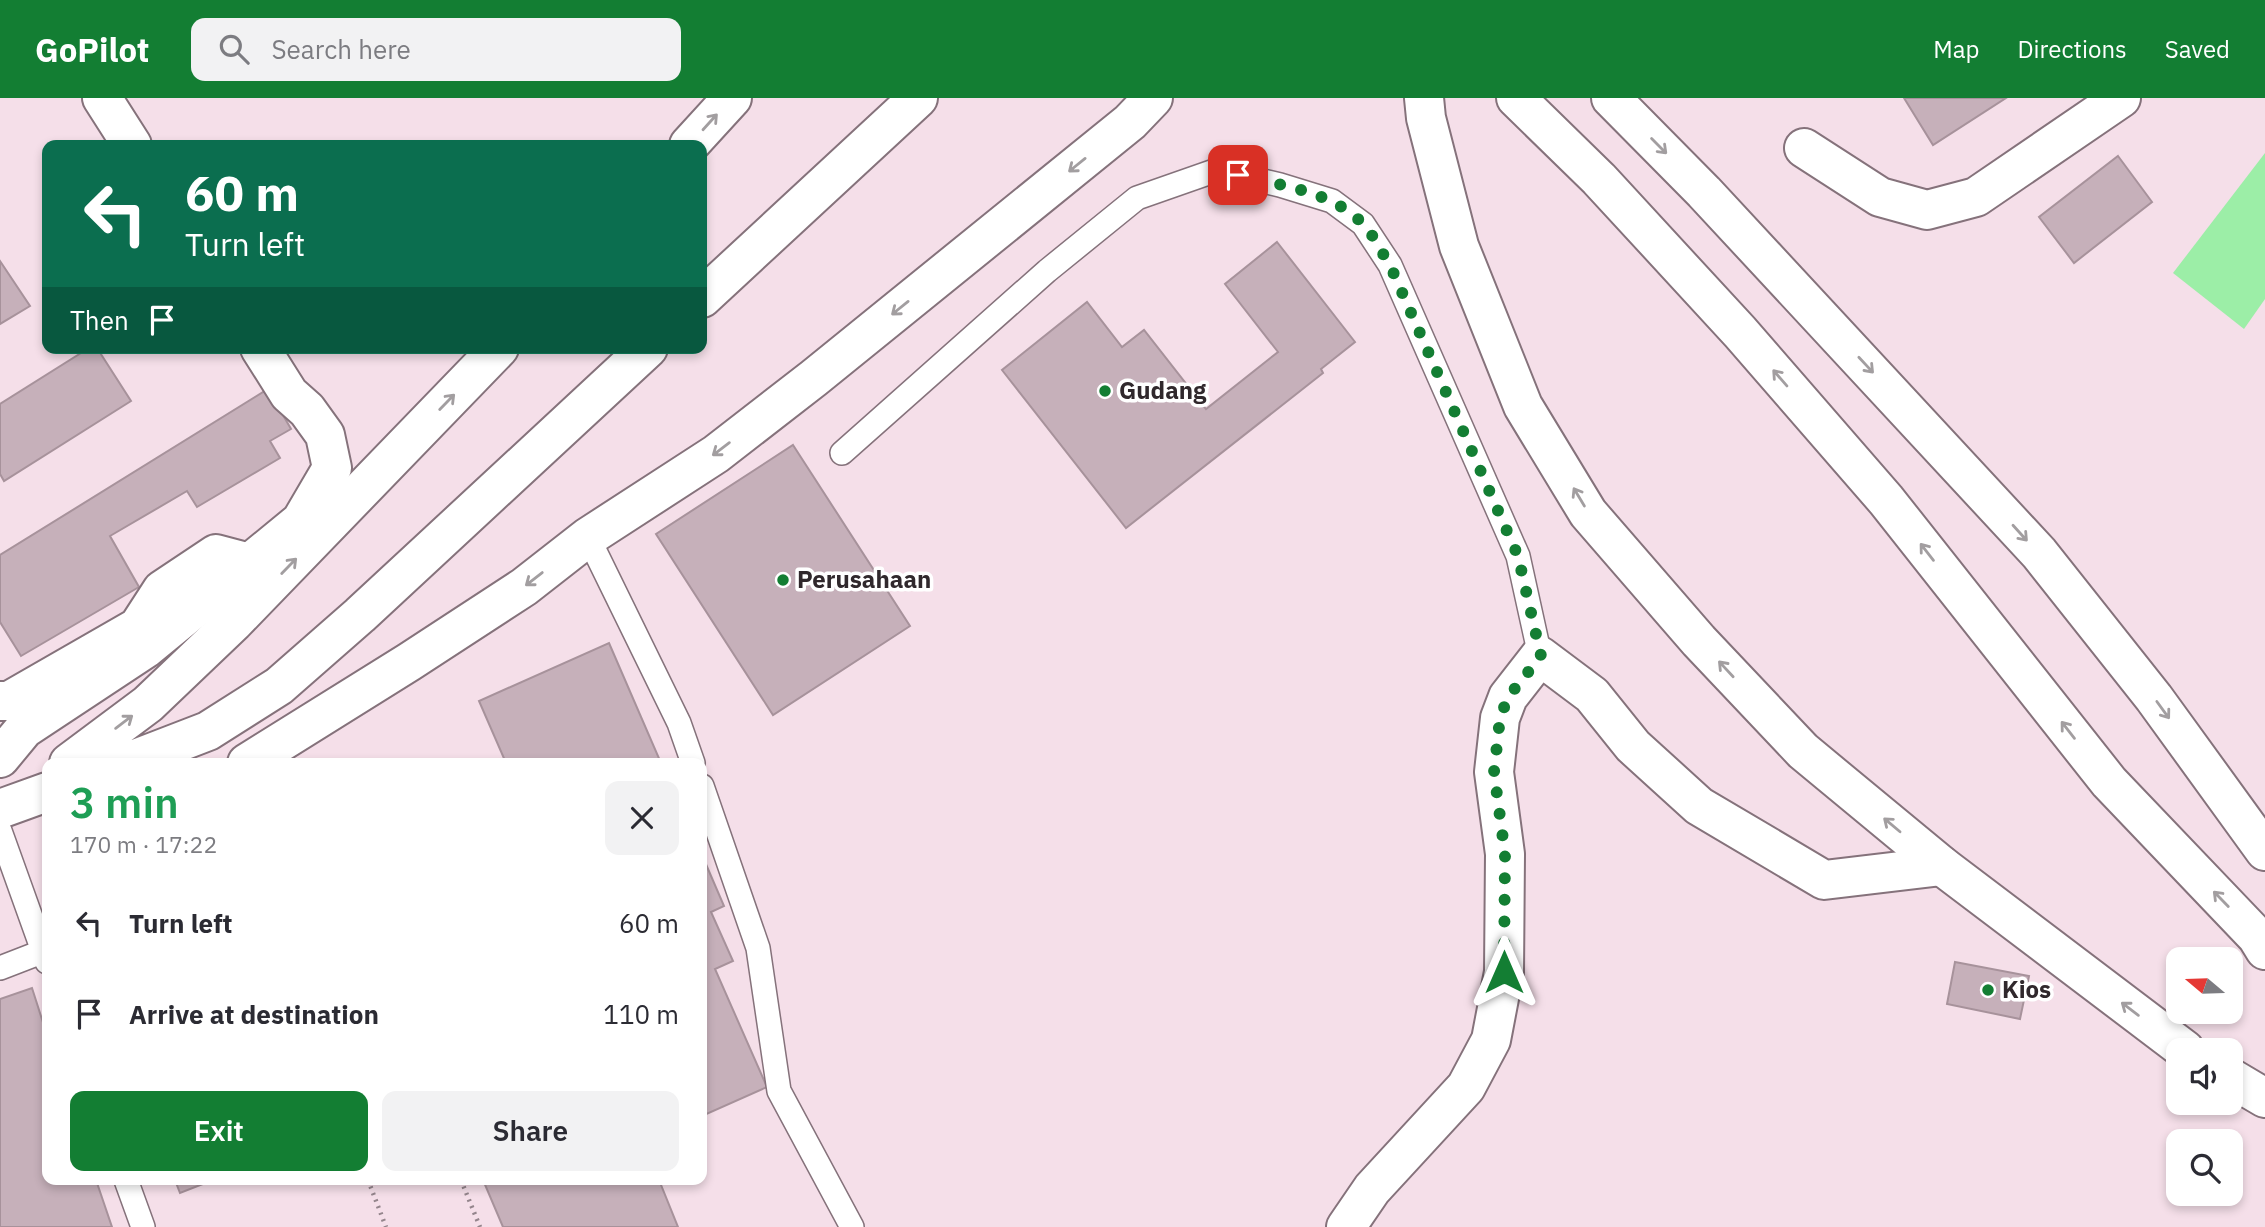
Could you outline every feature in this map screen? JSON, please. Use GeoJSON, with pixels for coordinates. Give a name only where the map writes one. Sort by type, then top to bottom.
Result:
{"type":"FeatureCollection","features":[{"type":"Feature","properties":{"kind":"main road"},"geometry":{"type":"LineString","coordinates":[[102,98],[129,140]]}},
{"type":"Feature","properties":{"kind":"main road"},"geometry":{"type":"LineString","coordinates":[[694,140],[732,98]]}},
{"type":"Feature","properties":{"kind":"main road"},"geometry":{"type":"LineString","coordinates":[[707,293],[918,98]]}},
{"type":"Feature","properties":{"kind":"main road"},"geometry":{"type":"LineString","coordinates":[[255,758],[524,587],[588,537],[716,454],[814,378],[1141,110],[1176,98]]}},
{"type":"Feature","properties":{"kind":"main road"},"geometry":{"type":"LineString","coordinates":[[1516,98],[1599,179],[1759,353],[1886,500],[2109,782],[2257,937],[2265,950]]}},
{"type":"Feature","properties":{"kind":"main road"},"geometry":{"type":"LineString","coordinates":[[1611,98],[1714,202],[2039,553],[2154,698],[2265,851]]}},
{"type":"Feature","properties":{"kind":"main road"},"geometry":{"type":"LineString","coordinates":[[1804,148],[1880,197],[1927,210],[1976,197],[2121,98]]}},
{"type":"Feature","properties":{"kind":"main road"},"geometry":{"type":"LineString","coordinates":[[1425,108],[1459,246],[1523,406],[1588,513],[1699,641],[1803,751],[1942,866],[2169,1038]]}},
{"type":"Feature","properties":{"kind":"main road"},"geometry":{"type":"LineString","coordinates":[[0,758],[24,729],[145,649],[301,521],[332,468],[325,435],[307,410],[289,394],[264,354]]}},
{"type":"Feature","properties":{"kind":"main road"},"geometry":{"type":"LineString","coordinates":[[76,758],[148,704],[234,622],[493,354]]}},
{"type":"Feature","properties":{"kind":"main road"},"geometry":{"type":"LineString","coordinates":[[138,758],[208,731],[279,686],[360,615],[642,354]]}},
{"type":"Feature","properties":{"kind":"main road"},"geometry":{"type":"LineString","coordinates":[[0,701],[9,701],[138,627],[162,590],[216,554],[250,563]]}},
{"type":"Feature","properties":{"kind":"main road"},"geometry":{"type":"LineString","coordinates":[[1346,1227],[1372,1189],[1466,1087],[1491,1040],[1504,972],[1505,854],[1494,772],[1500,718],[1508,697],[1541,656],[1592,695],[1633,746],[1699,806],[1824,880],[1942,866]]}},
{"type":"Feature","properties":{"kind":"main road"},"geometry":{"type":"LineString","coordinates":[[2243,1085],[2265,1098]]}},
{"type":"Feature","properties":{"kind":"lane"},"geometry":{"type":"LineString","coordinates":[[842,453],[1047,271],[1137,198],[1216,170],[1280,185],[1332,201],[1363,224],[1390,265],[1518,556],[1541,656]]}},
{"type":"Feature","properties":{"kind":"lane"},"geometry":{"type":"LineString","coordinates":[[588,537],[679,723],[691,758]]}},
{"type":"Feature","properties":{"kind":"lane"},"geometry":{"type":"LineString","coordinates":[[707,800],[758,948],[779,1091],[852,1227]]}},
{"type":"Feature","properties":{"kind":"lane"},"geometry":{"type":"LineString","coordinates":[[23,802],[42,936]]}},
{"type":"Feature","properties":{"kind":"lane"},"geometry":{"type":"LineString","coordinates":[[0,968],[42,958]]}},
{"type":"Feature","properties":{"kind":"lane"},"geometry":{"type":"LineString","coordinates":[[128,1185],[143,1227]]}},
{"type":"Feature","properties":{"kind":"path"},"geometry":{"type":"LineString","coordinates":[[370,1185],[386,1227]]}},
{"type":"Feature","properties":{"kind":"path"},"geometry":{"type":"LineString","coordinates":[[463,1185],[480,1227]]}},
{"type":"Feature","properties":{"kind":"green space"},"geometry":{"type":"Polygon","coordinates":[[[2265,153],[2265,299],[2244,329],[2173,273],[2265,153]]]}},
{"type":"Feature","properties":{"kind":"building"},"geometry":{"type":"Polygon","coordinates":[[[1904,98],[2006,98],[1933,145],[1904,98]]]}},
{"type":"Feature","properties":{"kind":"building"},"geometry":{"type":"Polygon","coordinates":[[[2118,156],[2152,202],[2074,263],[2039,217],[2118,156]]]}},
{"type":"Feature","properties":{"kind":"building","name":"Gudang"},"geometry":{"type":"Polygon","coordinates":[[[1277,242],[1355,342],[1321,369],[1323,373],[1126,528],[1002,370],[1087,302],[1122,347],[1144,330],[1206,409],[1278,352],[1225,284],[1277,242]]]}},
{"type":"Feature","properties":{"kind":"building"},"geometry":{"type":"Polygon","coordinates":[[[0,261],[30,306],[0,324],[0,261]]]}},
{"type":"Feature","properties":{"kind":"building"},"geometry":{"type":"Polygon","coordinates":[[[79,354],[101,354],[131,401],[4,481],[0,474],[0,404],[79,354]]]}},
{"type":"Feature","properties":{"kind":"building"},"geometry":{"type":"Polygon","coordinates":[[[268,389],[291,429],[270,441],[280,458],[197,507],[187,491],[110,536],[139,587],[21,656],[0,622],[0,555],[268,389]]]}},
{"type":"Feature","properties":{"kind":"building","name":"Perusahaan"},"geometry":{"type":"Polygon","coordinates":[[[793,445],[910,626],[773,715],[656,534],[793,445]]]}},
{"type":"Feature","properties":{"kind":"building"},"geometry":{"type":"Polygon","coordinates":[[[609,643],[659,758],[504,758],[479,701],[609,643]]]}},
{"type":"Feature","properties":{"kind":"building"},"geometry":{"type":"Polygon","coordinates":[[[707,867],[724,906],[711,912],[733,961],[715,969],[767,1087],[707,1114],[707,867]]]}},
{"type":"Feature","properties":{"kind":"building","name":"Kios"},"geometry":{"type":"Polygon","coordinates":[[[1955,962],[2029,976],[2020,1019],[1947,1004],[1955,962]]]}},
{"type":"Feature","properties":{"kind":"building"},"geometry":{"type":"Polygon","coordinates":[[[32,988],[42,1019],[42,1185],[98,1185],[112,1227],[0,1227],[0,999],[32,988]]]}},
{"type":"Feature","properties":{"kind":"building"},"geometry":{"type":"Polygon","coordinates":[[[177,1185],[200,1185],[180,1193],[177,1185]]]}},
{"type":"Feature","properties":{"kind":"building"},"geometry":{"type":"Polygon","coordinates":[[[485,1185],[661,1185],[678,1227],[503,1227],[485,1185]]]}},
{"type":"Feature","properties":{"kind":"place","name":"Gudang"},"geometry":{"type":"Point","coordinates":[1105,391]}},
{"type":"Feature","properties":{"kind":"place","name":"Perusahaan"},"geometry":{"type":"Point","coordinates":[783,580]}},
{"type":"Feature","properties":{"kind":"place","name":"Kios"},"geometry":{"type":"Point","coordinates":[1988,990]}},
{"type":"Feature","properties":{"kind":"route"},"geometry":{"type":"LineString","coordinates":[[1238,175],[1332,201],[1363,224],[1390,265],[1518,556],[1541,656],[1508,697],[1500,718],[1494,772],[1505,854],[1504,972]]}}]}
